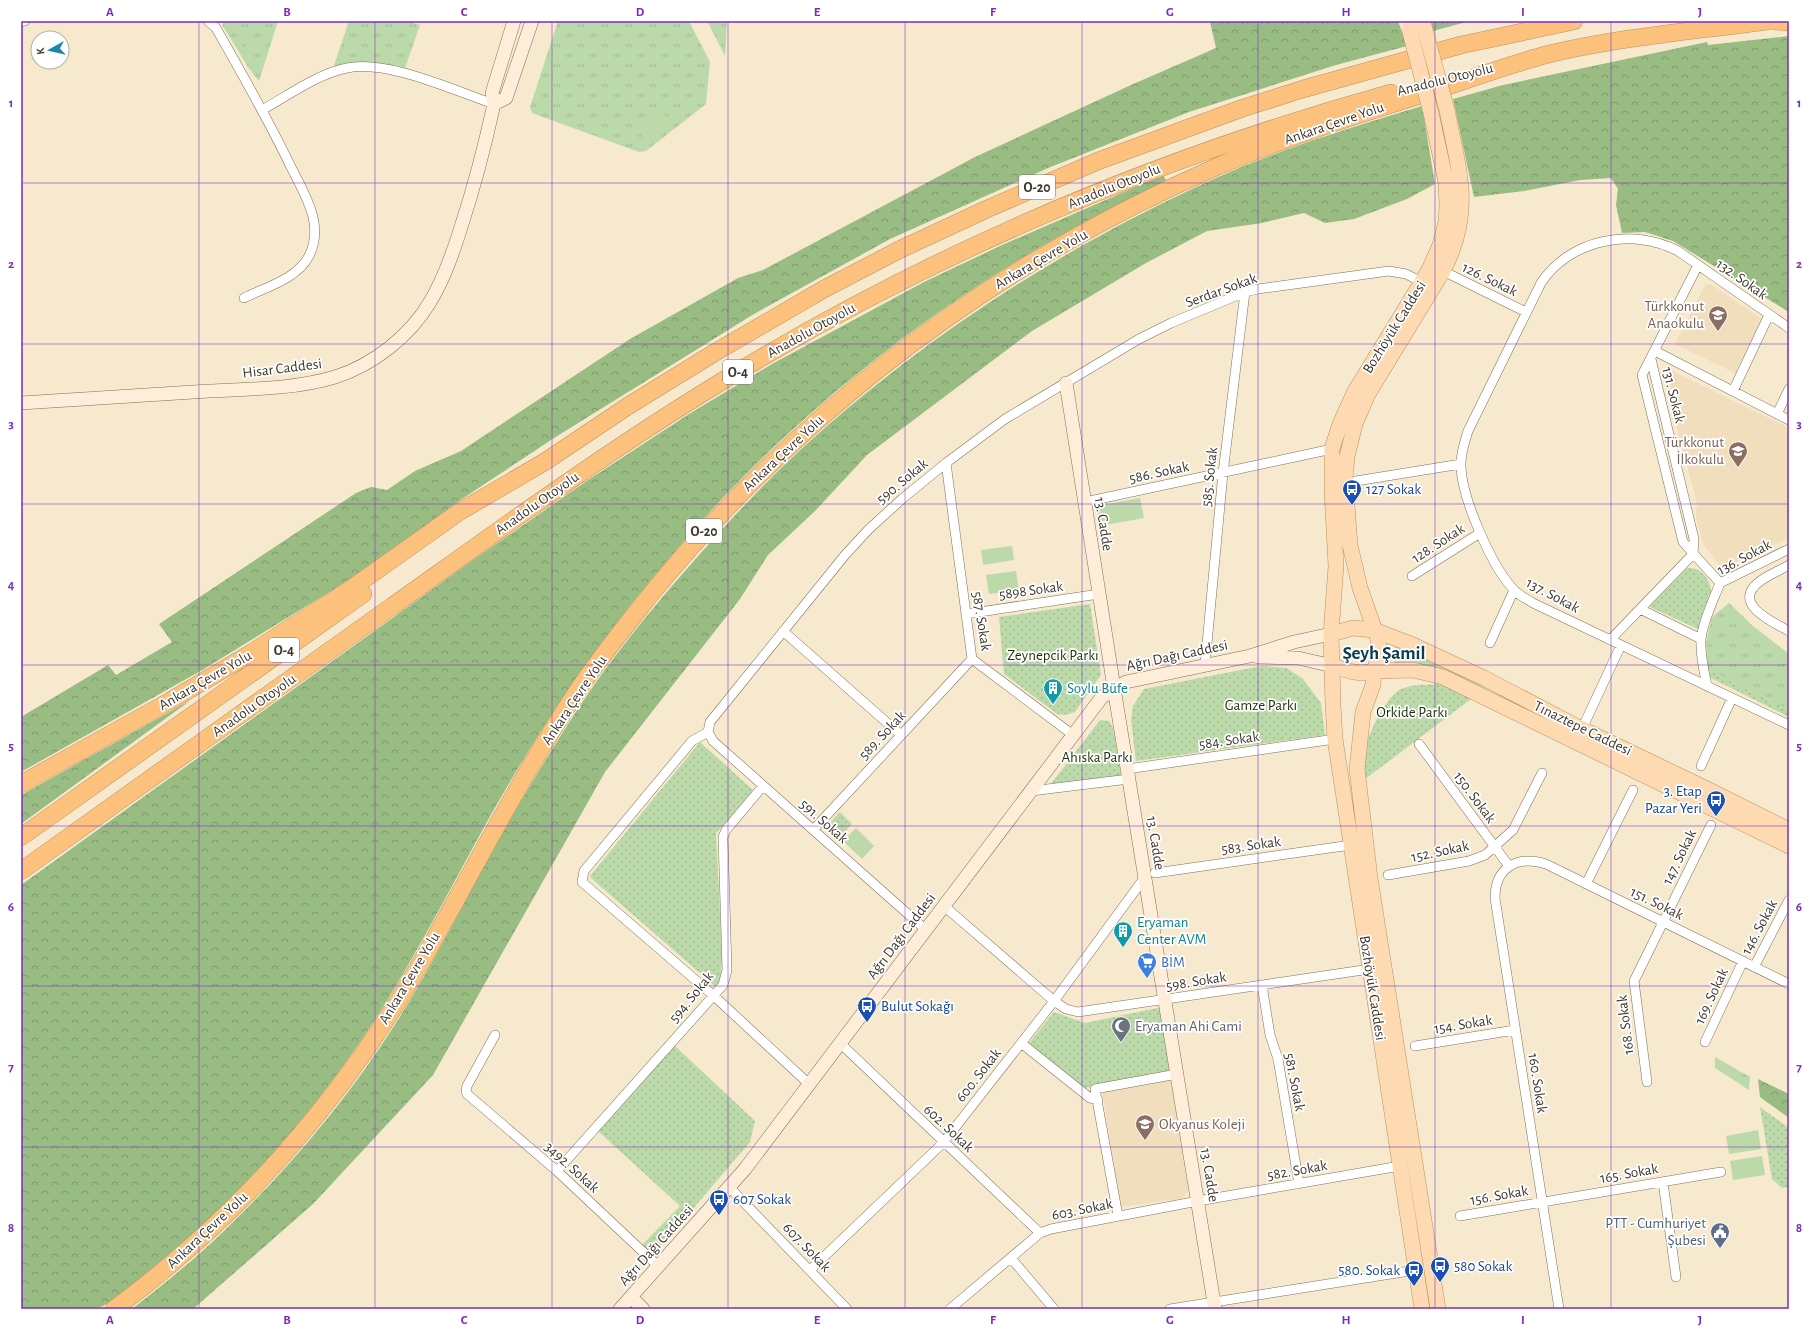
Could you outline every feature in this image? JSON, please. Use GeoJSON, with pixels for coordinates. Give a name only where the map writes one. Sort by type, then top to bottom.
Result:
{"type":"FeatureCollection","features":[{"type":"Feature","properties":{"kind":"highway","name":"Ankara Çevre Yolu"},"geometry":{"type":"LineString","coordinates":[[21,784],[170,701],[248,655],[352,588],[459,512],[546,461],[628,406],[708,357],[824,289],[899,250],[1043,184],[1155,139],[1303,89],[1461,45],[1574,21]]}},
{"type":"Feature","properties":{"kind":"highway","name":"Ankara Çevre Yolu"},"geometry":{"type":"LineString","coordinates":[[114,1309],[168,1266],[231,1210],[277,1162],[313,1121],[364,1052],[417,968],[532,763],[575,695],[620,632],[702,534],[804,431],[904,349],[970,301],[1013,274],[1092,229],[1142,202],[1214,168],[1300,134],[1548,55],[1626,40],[1767,21]]}},
{"type":"Feature","properties":{"kind":"highway"},"geometry":{"type":"LineString","coordinates":[[1774,21],[1789,22]]}},
{"type":"Feature","properties":{"kind":"highway","name":"Anadolu Otoyolu"},"geometry":{"type":"LineString","coordinates":[[21,871],[603,457],[740,370],[863,301],[995,236],[1065,205],[1164,166],[1253,135],[1372,98],[1462,74],[1548,55]]}},
{"type":"Feature","properties":{"kind":"highway","name":"Anadolu Otoyolu"},"geometry":{"type":"LineString","coordinates":[[21,837],[470,517],[546,461]]}},
{"type":"Feature","properties":{"kind":"main road","name":"Bozhöyük Caddesi"},"geometry":{"type":"LineString","coordinates":[[1374,630],[1360,588],[1350,545],[1345,479],[1350,440],[1354,424],[1368,394],[1443,271],[1455,244],[1462,210],[1460,178],[1447,110],[1424,23]]}},
{"type":"Feature","properties":{"kind":"main road","name":"Bozhöyük Caddesi"},"geometry":{"type":"LineString","coordinates":[[1331,634],[1336,566],[1332,492],[1332,449],[1340,424],[1354,393],[1429,270],[1440,245],[1446,222],[1448,206],[1446,182],[1431,113],[1408,25]]}},
{"type":"Feature","properties":{"kind":"main road"},"geometry":{"type":"LineString","coordinates":[[1353,628],[1374,630],[1378,639],[1380,653],[1374,671],[1364,674],[1355,673],[1333,666],[1331,634],[1353,628]]}},
{"type":"Feature","properties":{"kind":"main road","name":"Tınaztepe Caddesi"},"geometry":{"type":"LineString","coordinates":[[1374,630],[1412,645],[1484,678],[1582,729],[1789,830]]}},
{"type":"Feature","properties":{"kind":"main road","name":"Bozhöyük Caddesi"},"geometry":{"type":"LineString","coordinates":[[1333,666],[1335,739],[1422,1309]]}},
{"type":"Feature","properties":{"kind":"main road","name":"Tınaztepe Caddesi"},"geometry":{"type":"LineString","coordinates":[[1374,671],[1413,670],[1443,678],[1789,846]]}},
{"type":"Feature","properties":{"kind":"main road","name":"Bozhöyük Caddesi"},"geometry":{"type":"LineString","coordinates":[[1374,671],[1373,685],[1363,716],[1357,769],[1370,878],[1438,1309]]}},
{"type":"Feature","properties":{"kind":"street"},"geometry":{"type":"LineString","coordinates":[[208,21],[216,28],[262,110],[308,204],[314,229],[313,243],[309,256],[302,266],[287,277],[244,298]]}},
{"type":"Feature","properties":{"kind":"street"},"geometry":{"type":"LineString","coordinates":[[262,110],[329,74],[348,67],[359,66],[385,67],[494,104],[506,98],[530,27],[513,24]]}},
{"type":"Feature","properties":{"kind":"street","name":"Hisar Caddesi"},"geometry":{"type":"LineString","coordinates":[[21,403],[288,386],[316,382],[336,376],[374,358],[395,342],[413,324],[430,303],[452,255],[477,178],[494,104],[492,93],[513,24]]}},
{"type":"Feature","properties":{"kind":"street","name":"132. Sokak"},"geometry":{"type":"LineString","coordinates":[[1526,312],[1546,275],[1560,261],[1577,251],[1602,243],[1634,238],[1656,242],[1678,251],[1789,328]]}},
{"type":"Feature","properties":{"kind":"street","name":"131. Sokak"},"geometry":{"type":"LineString","coordinates":[[1698,265],[1642,375],[1683,542],[1720,583]]}},
{"type":"Feature","properties":{"kind":"street","name":"Serdar Sokak"},"geometry":{"type":"LineString","coordinates":[[1066,383],[1138,339],[1171,323],[1245,292],[1389,271],[1406,274],[1422,282]]}},
{"type":"Feature","properties":{"kind":"street","name":"126. Sokak"},"geometry":{"type":"LineString","coordinates":[[1443,271],[1526,312]]}},
{"type":"Feature","properties":{"kind":"street","name":"585. Sokak"},"geometry":{"type":"LineString","coordinates":[[1205,665],[1223,473],[1245,292]]}},
{"type":"Feature","properties":{"kind":"street","name":"137. Sokak"},"geometry":{"type":"LineString","coordinates":[[1526,312],[1468,431],[1461,464],[1467,499],[1480,533],[1497,566],[1514,590],[1532,603],[1789,725]]}},
{"type":"Feature","properties":{"kind":"street"},"geometry":{"type":"LineString","coordinates":[[1733,391],[1769,315]]}},
{"type":"Feature","properties":{"kind":"street"},"geometry":{"type":"LineString","coordinates":[[1653,355],[1733,391],[1789,420]]}},
{"type":"Feature","properties":{"kind":"street","name":"590. Sokak"},"geometry":{"type":"LineString","coordinates":[[708,732],[710,722],[845,555],[869,529],[902,499],[946,463],[1005,419],[1066,383]]}},
{"type":"Feature","properties":{"kind":"street","name":"13. Cadde"},"geometry":{"type":"LineString","coordinates":[[1066,383],[1128,774],[1150,875],[1165,1000],[1215,1306]]}},
{"type":"Feature","properties":{"kind":"street"},"geometry":{"type":"LineString","coordinates":[[1778,414],[1789,389]]}},
{"type":"Feature","properties":{"kind":"street","name":"586. Sokak"},"geometry":{"type":"LineString","coordinates":[[1085,502],[1332,449]]}},
{"type":"Feature","properties":{"kind":"street","name":"587. Sokak"},"geometry":{"type":"LineString","coordinates":[[946,463],[972,659],[1073,735]]}},
{"type":"Feature","properties":{"kind":"street"},"geometry":{"type":"LineString","coordinates":[[1356,481],[1461,464]]}},
{"type":"Feature","properties":{"kind":"street","name":"128. Sokak"},"geometry":{"type":"LineString","coordinates":[[1412,576],[1480,533]]}},
{"type":"Feature","properties":{"kind":"street","name":"136. Sokak"},"geometry":{"type":"LineString","coordinates":[[1707,686],[1703,664],[1702,639],[1710,609],[1720,583],[1789,549]]}},
{"type":"Feature","properties":{"kind":"street"},"geometry":{"type":"LineString","coordinates":[[1610,640],[1693,554]]}},
{"type":"Feature","properties":{"kind":"street"},"geometry":{"type":"LineString","coordinates":[[1789,565],[1758,583],[1750,593],[1750,601],[1753,608],[1759,614],[1789,631]]}},
{"type":"Feature","properties":{"kind":"street"},"geometry":{"type":"LineString","coordinates":[[1490,643],[1514,590]]}},
{"type":"Feature","properties":{"kind":"street","name":"5898 Sokak"},"geometry":{"type":"LineString","coordinates":[[966,614],[1099,594]]}},
{"type":"Feature","properties":{"kind":"street"},"geometry":{"type":"LineString","coordinates":[[1640,609],[1702,639]]}},
{"type":"Feature","properties":{"kind":"street"},"geometry":{"type":"LineString","coordinates":[[1780,626],[1789,621]]}},
{"type":"Feature","properties":{"kind":"street"},"geometry":{"type":"LineString","coordinates":[[783,631],[901,735]]}},
{"type":"Feature","properties":{"kind":"street","name":"Ağrı Dağı Caddesi"},"geometry":{"type":"LineString","coordinates":[[620,1309],[745,1169],[1102,697],[1114,688],[1126,682],[1250,656],[1294,642],[1331,634]]}},
{"type":"Feature","properties":{"kind":"street"},"geometry":{"type":"LineString","coordinates":[[1582,729],[1621,645]]}},
{"type":"Feature","properties":{"kind":"street","name":"Ağrı Dağı Caddesi"},"geometry":{"type":"LineString","coordinates":[[1250,656],[1298,658],[1333,666]]}},
{"type":"Feature","properties":{"kind":"street","name":"589. Sokak"},"geometry":{"type":"LineString","coordinates":[[812,830],[972,659]]}},
{"type":"Feature","properties":{"kind":"street"},"geometry":{"type":"LineString","coordinates":[[1701,766],[1732,698]]}},
{"type":"Feature","properties":{"kind":"street"},"geometry":{"type":"LineString","coordinates":[[708,732],[692,741],[584,871],[582,882],[714,996],[809,1084]]}},
{"type":"Feature","properties":{"kind":"street","name":"591. Sokak"},"geometry":{"type":"LineString","coordinates":[[708,732],[712,741],[926,930]]}},
{"type":"Feature","properties":{"kind":"street","name":"584. Sokak"},"geometry":{"type":"LineString","coordinates":[[1031,791],[1335,739]]}},
{"type":"Feature","properties":{"kind":"street","name":"150. Sokak"},"geometry":{"type":"LineString","coordinates":[[1419,744],[1509,866]]}},
{"type":"Feature","properties":{"kind":"street","name":"152. Sokak"},"geometry":{"type":"LineString","coordinates":[[1388,875],[1469,861],[1484,854],[1513,830],[1542,773]]}},
{"type":"Feature","properties":{"kind":"street","name":"594. Sokak"},"geometry":{"type":"LineString","coordinates":[[557,1171],[714,996],[722,985],[727,970],[723,837],[726,830],[763,786]]}},
{"type":"Feature","properties":{"kind":"street"},"geometry":{"type":"LineString","coordinates":[[1586,884],[1634,790]]}},
{"type":"Feature","properties":{"kind":"street","name":"147. Sokak"},"geometry":{"type":"LineString","coordinates":[[1663,922],[1711,825]]}},
{"type":"Feature","properties":{"kind":"street","name":"583. Sokak"},"geometry":{"type":"LineString","coordinates":[[1150,875],[1351,845]]}},
{"type":"Feature","properties":{"kind":"street","name":"151. Sokak"},"geometry":{"type":"LineString","coordinates":[[1509,866],[1521,861],[1533,860],[1546,864],[1789,984]]}},
{"type":"Feature","properties":{"kind":"street","name":"160. Sokak"},"geometry":{"type":"LineString","coordinates":[[1509,866],[1499,878],[1495,890],[1495,898],[1559,1309]]}},
{"type":"Feature","properties":{"kind":"street","name":"600. Sokak"},"geometry":{"type":"LineString","coordinates":[[810,1270],[943,1142],[1054,1001],[1150,875]]}},
{"type":"Feature","properties":{"kind":"street","name":"146. Sokak"},"geometry":{"type":"LineString","coordinates":[[1754,967],[1789,900]]}},
{"type":"Feature","properties":{"kind":"street","name":"598. Sokak"},"geometry":{"type":"LineString","coordinates":[[944,906],[1054,1001],[1066,1009],[1082,1012],[1370,969]]}},
{"type":"Feature","properties":{"kind":"street","name":"168. Sokak"},"geometry":{"type":"LineString","coordinates":[[1647,1082],[1634,981],[1663,922]]}},
{"type":"Feature","properties":{"kind":"street","name":"169. Sokak"},"geometry":{"type":"LineString","coordinates":[[1705,1042],[1743,961]]}},
{"type":"Feature","properties":{"kind":"street","name":"581. Sokak"},"geometry":{"type":"LineString","coordinates":[[1262,985],[1270,1035],[1278,1059],[1299,1184]]}},
{"type":"Feature","properties":{"kind":"street","name":"154. Sokak"},"geometry":{"type":"LineString","coordinates":[[1415,1046],[1515,1030]]}},
{"type":"Feature","properties":{"kind":"street","name":"3492. Sokak"},"geometry":{"type":"LineString","coordinates":[[495,1036],[467,1086],[466,1092],[557,1171],[658,1266]]}},
{"type":"Feature","properties":{"kind":"street","name":"602. Sokak"},"geometry":{"type":"LineString","coordinates":[[840,1043],[1040,1233]]}},
{"type":"Feature","properties":{"kind":"street"},"geometry":{"type":"LineString","coordinates":[[1021,1043],[1090,1098],[1098,1100]]}},
{"type":"Feature","properties":{"kind":"street"},"geometry":{"type":"LineString","coordinates":[[1118,1216],[1096,1088],[1177,1074]]}},
{"type":"Feature","properties":{"kind":"street","name":"582. Sokak"},"geometry":{"type":"LineString","coordinates":[[1198,1201],[1400,1166]]}},
{"type":"Feature","properties":{"kind":"street","name":"165. Sokak"},"geometry":{"type":"LineString","coordinates":[[1542,1202],[1721,1172]]}},
{"type":"Feature","properties":{"kind":"street"},"geometry":{"type":"LineString","coordinates":[[1663,1182],[1676,1277]]}},
{"type":"Feature","properties":{"kind":"street","name":"607. Sokak"},"geometry":{"type":"LineString","coordinates":[[729,1187],[847,1309]]}},
{"type":"Feature","properties":{"kind":"street","name":"603. Sokak"},"geometry":{"type":"LineString","coordinates":[[950,1309],[1040,1233],[1056,1227],[1198,1201]]}},
{"type":"Feature","properties":{"kind":"street","name":"156. Sokak"},"geometry":{"type":"LineString","coordinates":[[1460,1216],[1542,1202]]}},
{"type":"Feature","properties":{"kind":"street"},"geometry":{"type":"LineString","coordinates":[[1011,1258],[1054,1309]]}},
{"type":"Feature","properties":{"kind":"street"},"geometry":{"type":"LineString","coordinates":[[1170,1309],[1215,1306],[1416,1270]]}},
{"type":"Feature","properties":{"kind":"street"},"geometry":{"type":"LineString","coordinates":[[631,1297],[642,1309]]}},
{"type":"Feature","properties":{"kind":"shaded area","name":"Türkkonut Anaokulu"},"geometry":{"type":"Polygon","coordinates":[[[1705,285],[1712,285],[1762,319],[1735,373],[1675,344],[1705,285]]]}},
{"type":"Feature","properties":{"kind":"shaded area","name":"Türkkonut İlkokulu"},"geometry":{"type":"Polygon","coordinates":[[[1666,368],[1789,428],[1789,538],[1722,568],[1703,544],[1695,512],[1698,507],[1664,380],[1660,375],[1666,368]]]}},
{"type":"Feature","properties":{"kind":"shaded area","name":"Okyanus Koleji"},"geometry":{"type":"Polygon","coordinates":[[[1171,1080],[1188,1190],[1183,1198],[1121,1207],[1102,1091],[1171,1080]]]}},
{"type":"Feature","properties":{"kind":"green space"},"geometry":{"type":"Polygon","coordinates":[[[223,21],[278,21],[259,81],[248,67],[223,26],[223,21]]]}},
{"type":"Feature","properties":{"kind":"green space"},"geometry":{"type":"Polygon","coordinates":[[[349,21],[407,21],[420,25],[404,71],[333,68],[349,21]]]}},
{"type":"Feature","properties":{"kind":"green space"},"geometry":{"type":"Polygon","coordinates":[[[558,21],[689,21],[710,62],[706,104],[646,151],[639,152],[532,113],[530,107],[558,21]]]}},
{"type":"Feature","properties":{"kind":"green space"},"geometry":{"type":"Polygon","coordinates":[[[707,21],[727,21],[725,56],[707,21]]]}},
{"type":"Feature","properties":{"kind":"green space"},"geometry":{"type":"Polygon","coordinates":[[[1398,21],[1407,46],[1336,65],[1189,112],[1048,168],[890,239],[754,314],[554,438],[459,501],[362,572],[204,669],[21,772],[21,717],[108,665],[116,675],[172,642],[159,624],[356,493],[371,487],[387,490],[415,471],[461,451],[630,339],[738,278],[763,270],[975,157],[1131,85],[1216,48],[1210,22],[1398,21]]]}},
{"type":"Feature","properties":{"kind":"green space"},"geometry":{"type":"Polygon","coordinates":[[[1430,21],[1470,21],[1433,31],[1430,21]]]}},
{"type":"Feature","properties":{"kind":"green space"},"geometry":{"type":"Polygon","coordinates":[[[250,32],[260,49],[251,54],[241,38],[250,32]]]}},
{"type":"Feature","properties":{"kind":"green space"},"geometry":{"type":"Polygon","coordinates":[[[1789,36],[1789,312],[1673,241],[1645,232],[1622,233],[1616,205],[1618,189],[1611,178],[1580,180],[1524,191],[1474,197],[1453,99],[1503,85],[1707,42],[1708,45],[1789,36]]]}},
{"type":"Feature","properties":{"kind":"green space"},"geometry":{"type":"Polygon","coordinates":[[[1422,106],[1435,184],[1407,199],[1354,219],[1325,223],[1304,213],[1262,223],[1207,231],[1146,263],[1032,331],[867,455],[815,511],[768,555],[740,599],[605,772],[433,1075],[313,1204],[193,1309],[132,1309],[194,1259],[218,1237],[275,1179],[339,1104],[396,1023],[434,958],[514,812],[591,689],[643,620],[712,540],[798,452],[894,371],[944,334],[996,298],[1049,265],[1104,234],[1159,205],[1241,167],[1318,139],[1422,106]]]}},
{"type":"Feature","properties":{"kind":"green space"},"geometry":{"type":"Polygon","coordinates":[[[662,111],[672,125],[647,143],[637,129],[662,111]]]}},
{"type":"Feature","properties":{"kind":"green space"},"geometry":{"type":"Polygon","coordinates":[[[1163,175],[1167,182],[1095,217],[1027,255],[971,290],[863,369],[812,412],[763,458],[716,505],[672,555],[632,603],[576,678],[541,730],[510,782],[389,998],[340,1070],[285,1139],[226,1203],[194,1233],[107,1304],[97,1308],[88,1309],[21,1309],[21,885],[473,560],[588,480],[689,414],[772,364],[924,282],[1002,245],[1163,175]]]}},
{"type":"Feature","properties":{"kind":"green space"},"geometry":{"type":"Polygon","coordinates":[[[1140,498],[1144,518],[1100,526],[1096,506],[1140,498]]]}},
{"type":"Feature","properties":{"kind":"green space"},"geometry":{"type":"Polygon","coordinates":[[[1012,546],[1014,560],[983,565],[981,550],[1012,546]]]}},
{"type":"Feature","properties":{"kind":"green space"},"geometry":{"type":"Polygon","coordinates":[[[1687,568],[1696,569],[1704,574],[1710,586],[1710,600],[1702,631],[1650,607],[1652,603],[1687,568]]]}},
{"type":"Feature","properties":{"kind":"green space"},"geometry":{"type":"Polygon","coordinates":[[[1016,571],[1019,590],[989,594],[986,575],[1016,571]]]}},
{"type":"Feature","properties":{"kind":"green space"},"geometry":{"type":"Polygon","coordinates":[[[1729,603],[1753,626],[1789,654],[1789,710],[1711,671],[1708,673],[1706,642],[1712,617],[1729,603]]]}},
{"type":"Feature","properties":{"kind":"green space","name":"Zeynepcik Parkı"},"geometry":{"type":"Polygon","coordinates":[[[1090,604],[1101,675],[1075,712],[1065,715],[1057,714],[1004,674],[999,617],[1090,604]]]}},
{"type":"Feature","properties":{"kind":"green space"},"geometry":{"type":"Polygon","coordinates":[[[1395,645],[1421,655],[1789,835],[1789,840],[1515,705],[1490,690],[1465,681],[1394,665],[1395,645]]]}},
{"type":"Feature","properties":{"kind":"green space","name":"Gamze Parkı"},"geometry":{"type":"Polygon","coordinates":[[[1261,666],[1287,668],[1303,679],[1321,703],[1325,735],[1136,761],[1131,720],[1133,706],[1144,689],[1261,666]]]}},
{"type":"Feature","properties":{"kind":"green space"},"geometry":{"type":"Polygon","coordinates":[[[1711,671],[1789,710],[1789,717],[1707,676],[1711,671]]]}},
{"type":"Feature","properties":{"kind":"green space","name":"Orkide Parkı"},"geometry":{"type":"Polygon","coordinates":[[[1438,684],[1455,688],[1471,699],[1364,780],[1364,756],[1367,742],[1374,725],[1390,699],[1405,687],[1438,684]]]}},
{"type":"Feature","properties":{"kind":"green space"},"geometry":{"type":"Polygon","coordinates":[[[191,700],[21,824],[21,795],[191,700]]]}},
{"type":"Feature","properties":{"kind":"green space","name":"Ahıska Parkı"},"geometry":{"type":"Polygon","coordinates":[[[1100,720],[1109,721],[1113,728],[1121,775],[1050,785],[1100,720]]]}},
{"type":"Feature","properties":{"kind":"green space"},"geometry":{"type":"Polygon","coordinates":[[[700,742],[753,790],[716,833],[722,955],[721,977],[716,987],[590,876],[700,742]]]}},
{"type":"Feature","properties":{"kind":"green space"},"geometry":{"type":"Polygon","coordinates":[[[840,812],[852,824],[839,837],[828,825],[840,812]]]}},
{"type":"Feature","properties":{"kind":"green space"},"geometry":{"type":"Polygon","coordinates":[[[856,828],[874,846],[862,859],[843,841],[856,828]]]}},
{"type":"Feature","properties":{"kind":"green space"},"geometry":{"type":"Polygon","coordinates":[[[1162,1007],[1172,1072],[1085,1088],[1029,1043],[1054,1012],[1085,1023],[1162,1007]]]}},
{"type":"Feature","properties":{"kind":"green space"},"geometry":{"type":"Polygon","coordinates":[[[674,1045],[755,1121],[750,1142],[655,1253],[651,1252],[642,1245],[680,1206],[598,1131],[674,1045]]]}},
{"type":"Feature","properties":{"kind":"green space"},"geometry":{"type":"Polygon","coordinates":[[[1715,1057],[1750,1077],[1749,1090],[1715,1068],[1715,1057]]]}},
{"type":"Feature","properties":{"kind":"green space"},"geometry":{"type":"Polygon","coordinates":[[[1758,1079],[1789,1094],[1789,1118],[1760,1097],[1758,1079]]]}},
{"type":"Feature","properties":{"kind":"green space"},"geometry":{"type":"Polygon","coordinates":[[[1760,1107],[1789,1128],[1789,1187],[1782,1188],[1772,1179],[1760,1107]]]}},
{"type":"Feature","properties":{"kind":"green space"},"geometry":{"type":"Polygon","coordinates":[[[1758,1130],[1761,1149],[1729,1154],[1726,1136],[1758,1130]]]}},
{"type":"Feature","properties":{"kind":"green space"},"geometry":{"type":"Polygon","coordinates":[[[1762,1156],[1765,1175],[1733,1180],[1730,1161],[1762,1156]]]}},
{"type":"Feature","properties":{"kind":"place","name":"Türkkonut Anaokulu"},"geometry":{"type":"Point","coordinates":[1718,332]}},
{"type":"Feature","properties":{"kind":"place","name":"Türkkonut İlkokulu"},"geometry":{"type":"Point","coordinates":[1738,468]}},
{"type":"Feature","properties":{"kind":"place","name":"127 Sokak"},"geometry":{"type":"Point","coordinates":[1352,506]}},
{"type":"Feature","properties":{"kind":"place","name":"Soylu Büfe"},"geometry":{"type":"Point","coordinates":[1053,705]}},
{"type":"Feature","properties":{"kind":"place","name":"3. Etap Pazar Yeri"},"geometry":{"type":"Point","coordinates":[1716,817]}},
{"type":"Feature","properties":{"kind":"place","name":"Eryaman Center AVM"},"geometry":{"type":"Point","coordinates":[1123,948]}},
{"type":"Feature","properties":{"kind":"place","name":"BİM"},"geometry":{"type":"Point","coordinates":[1147,979]}},
{"type":"Feature","properties":{"kind":"place","name":"Bulut Sokağı"},"geometry":{"type":"Point","coordinates":[867,1023]}},
{"type":"Feature","properties":{"kind":"place","name":"Eryaman Ahi Cami"},"geometry":{"type":"Point","coordinates":[1121,1043]}},
{"type":"Feature","properties":{"kind":"place","name":"Okyanus Koleji"},"geometry":{"type":"Point","coordinates":[1145,1141]}},
{"type":"Feature","properties":{"kind":"place","name":"607 Sokak"},"geometry":{"type":"Point","coordinates":[719,1216]}},
{"type":"Feature","properties":{"kind":"place","name":"PTT - Cumhuriyet Şubesi"},"geometry":{"type":"Point","coordinates":[1720,1249]}},
{"type":"Feature","properties":{"kind":"place","name":"580 Sokak"},"geometry":{"type":"Point","coordinates":[1440,1283]}},
{"type":"Feature","properties":{"kind":"place","name":"580. Sokak"},"geometry":{"type":"Point","coordinates":[1414,1287]}},
{"type":"Feature","properties":{"kind":"district","name":"Şeyh Şamil"},"geometry":{"type":"Point","coordinates":[1384,652]}}]}
